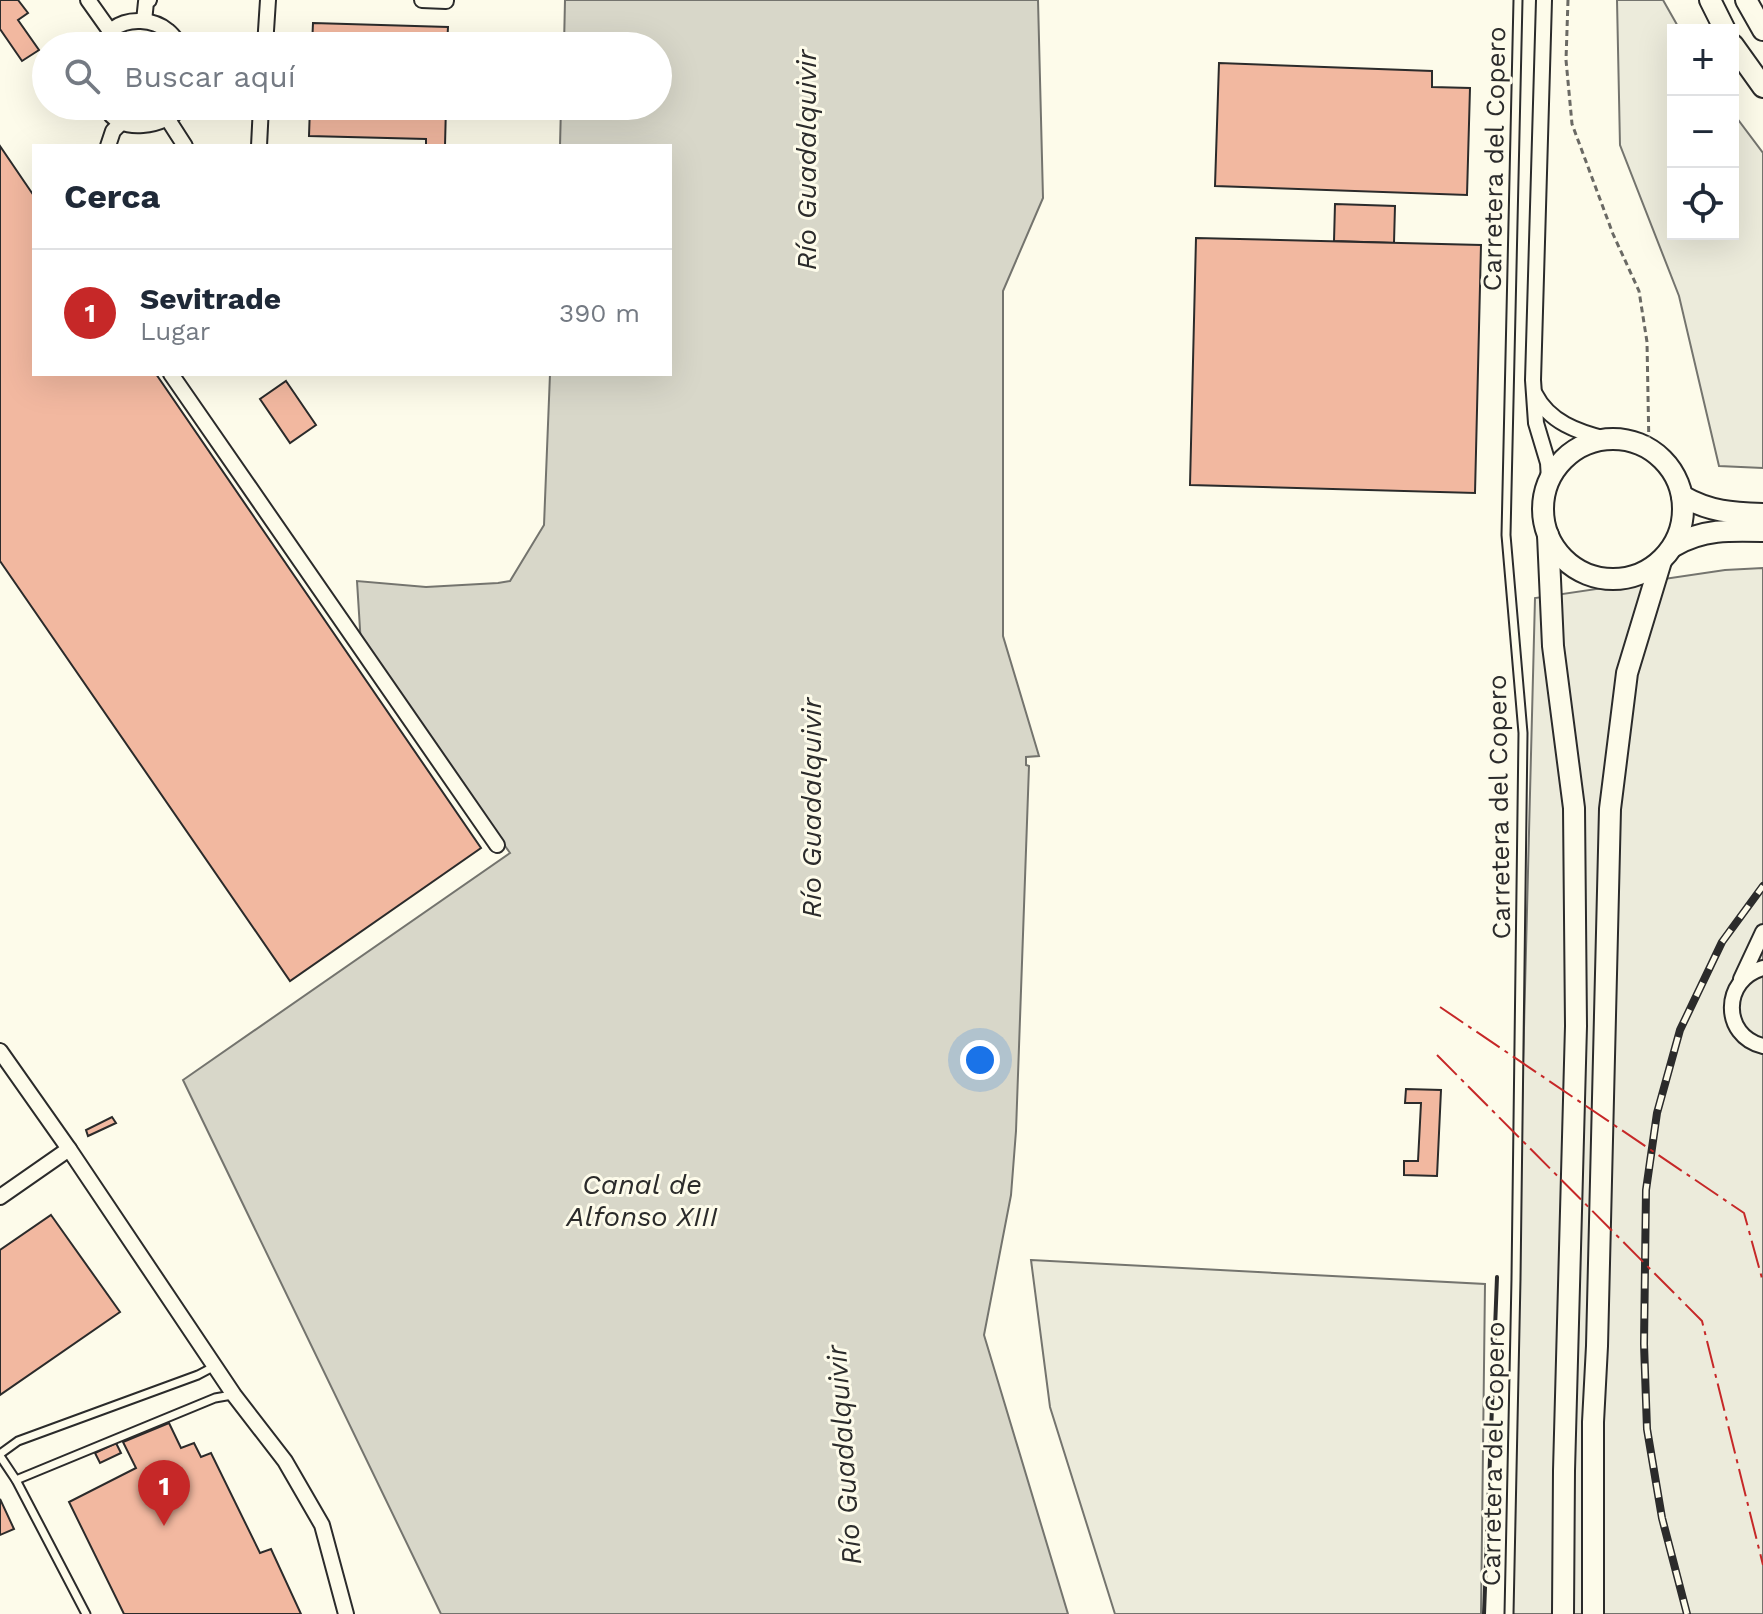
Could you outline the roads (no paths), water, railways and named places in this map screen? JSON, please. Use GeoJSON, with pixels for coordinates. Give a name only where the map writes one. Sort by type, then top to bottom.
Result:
{"type":"FeatureCollection","features":[{"type":"Feature","properties":{"kind":"main road"},"geometry":{"type":"LineString","coordinates":[[1710,0],[1722,24]]}},
{"type":"Feature","properties":{"kind":"main road"},"geometry":{"type":"LineString","coordinates":[[1746,0],[1763,30]]}},
{"type":"Feature","properties":{"kind":"main road"},"geometry":{"type":"LineString","coordinates":[[1739,53],[1763,87]]}},
{"type":"Feature","properties":{"kind":"main road"},"geometry":{"type":"LineString","coordinates":[[1563,1614],[1576,1026],[1574,808],[1553,646],[1548,535],[1543,507],[1549,479],[1559,464],[1589,443],[1621,439],[1649,449],[1665,461],[1676,478],[1682,496],[1682,521],[1667,553],[1627,673],[1610,809],[1593,1422],[1593,1614]]}},
{"type":"Feature","properties":{"kind":"main road"},"geometry":{"type":"LineString","coordinates":[[1682,496],[1716,511],[1763,514]]}},
{"type":"Feature","properties":{"kind":"main road"},"geometry":{"type":"LineString","coordinates":[[1548,535],[1559,555],[1577,569],[1598,578],[1621,579],[1642,573],[1686,538],[1705,532],[1763,531]]}},
{"type":"Feature","properties":{"kind":"street"},"geometry":{"type":"LineString","coordinates":[[88,0],[110,31],[125,23],[144,21],[158,24],[170,32]]}},
{"type":"Feature","properties":{"kind":"street"},"geometry":{"type":"LineString","coordinates":[[144,21],[146,2],[149,0]]}},
{"type":"Feature","properties":{"kind":"street"},"geometry":{"type":"LineString","coordinates":[[266,32],[268,0]]}},
{"type":"Feature","properties":{"kind":"street"},"geometry":{"type":"LineString","coordinates":[[422,0],[446,1]]}},
{"type":"Feature","properties":{"kind":"street"},"geometry":{"type":"LineString","coordinates":[[1544,0],[1533,391],[1536,423],[1548,463],[1549,479]]}},
{"type":"Feature","properties":{"kind":"street"},"geometry":{"type":"LineString","coordinates":[[118,120],[147,126],[162,120]]}},
{"type":"Feature","properties":{"kind":"street"},"geometry":{"type":"LineString","coordinates":[[168,120],[184,144]]}},
{"type":"Feature","properties":{"kind":"street"},"geometry":{"type":"LineString","coordinates":[[259,144],[260,120]]}},
{"type":"Feature","properties":{"kind":"street"},"geometry":{"type":"LineString","coordinates":[[109,144],[113,131],[121,123]]}},
{"type":"Feature","properties":{"kind":"street"},"geometry":{"type":"LineString","coordinates":[[172,376],[497,845]]}},
{"type":"Feature","properties":{"kind":"street"},"geometry":{"type":"LineString","coordinates":[[1533,391],[1544,408],[1563,424],[1606,439]]}},
{"type":"Feature","properties":{"kind":"street"},"geometry":{"type":"LineString","coordinates":[[1763,932],[1733,994],[1731,1008],[1735,1024],[1743,1035],[1763,1046]]}},
{"type":"Feature","properties":{"kind":"street"},"geometry":{"type":"LineString","coordinates":[[1740,982],[1763,968]]}},
{"type":"Feature","properties":{"kind":"street"},"geometry":{"type":"LineString","coordinates":[[0,1051],[234,1395],[285,1461],[322,1525],[346,1614]]}},
{"type":"Feature","properties":{"kind":"street"},"geometry":{"type":"LineString","coordinates":[[0,1197],[69,1149]]}},
{"type":"Feature","properties":{"kind":"lane","name":"Carretera del Copero"},"geometry":{"type":"LineString","coordinates":[[1509,1614],[1523,733],[1506,535],[1518,0]]}},
{"type":"Feature","properties":{"kind":"lane"},"geometry":{"type":"LineString","coordinates":[[86,1614],[0,1455],[18,1441],[215,1366]]}},
{"type":"Feature","properties":{"kind":"lane"},"geometry":{"type":"LineString","coordinates":[[16,1480],[215,1398],[234,1395]]}},
{"type":"Feature","properties":{"kind":"water","name":"Canal de Alfonso XIII"},"geometry":{"type":"Polygon","coordinates":[[[565,0],[1038,0],[1043,198],[1003,291],[1003,636],[1039,756],[1026,757],[1026,765],[1029,766],[1011,1195],[984,1335],[1068,1614],[441,1614],[183,1080],[510,853],[426,735],[362,661],[357,581],[426,587],[510,581],[544,525],[550,376],[672,376],[672,144],[560,144],[561,120],[672,120],[672,32],[564,32],[565,0]]]}},
{"type":"Feature","properties":{"kind":"railway"},"geometry":{"type":"LineString","coordinates":[[1687,1614],[1662,1518],[1647,1429],[1644,1344],[1646,1190],[1657,1113],[1680,1030],[1722,942],[1763,886]]}},
{"type":"Feature","properties":{"kind":"place","name":"Sevitrade"},"geometry":{"type":"Point","coordinates":[164,1526]}},
{"type":"Feature","properties":{"kind":"water label","name":"Río Guadalquivir"},"geometry":{"type":"Point","coordinates":[806,160]}},
{"type":"Feature","properties":{"kind":"water label","name":"Río Guadalquivir"},"geometry":{"type":"Point","coordinates":[811,808]}},
{"type":"Feature","properties":{"kind":"water label","name":"Río Guadalquivir"},"geometry":{"type":"Point","coordinates":[844,1455]}}]}
